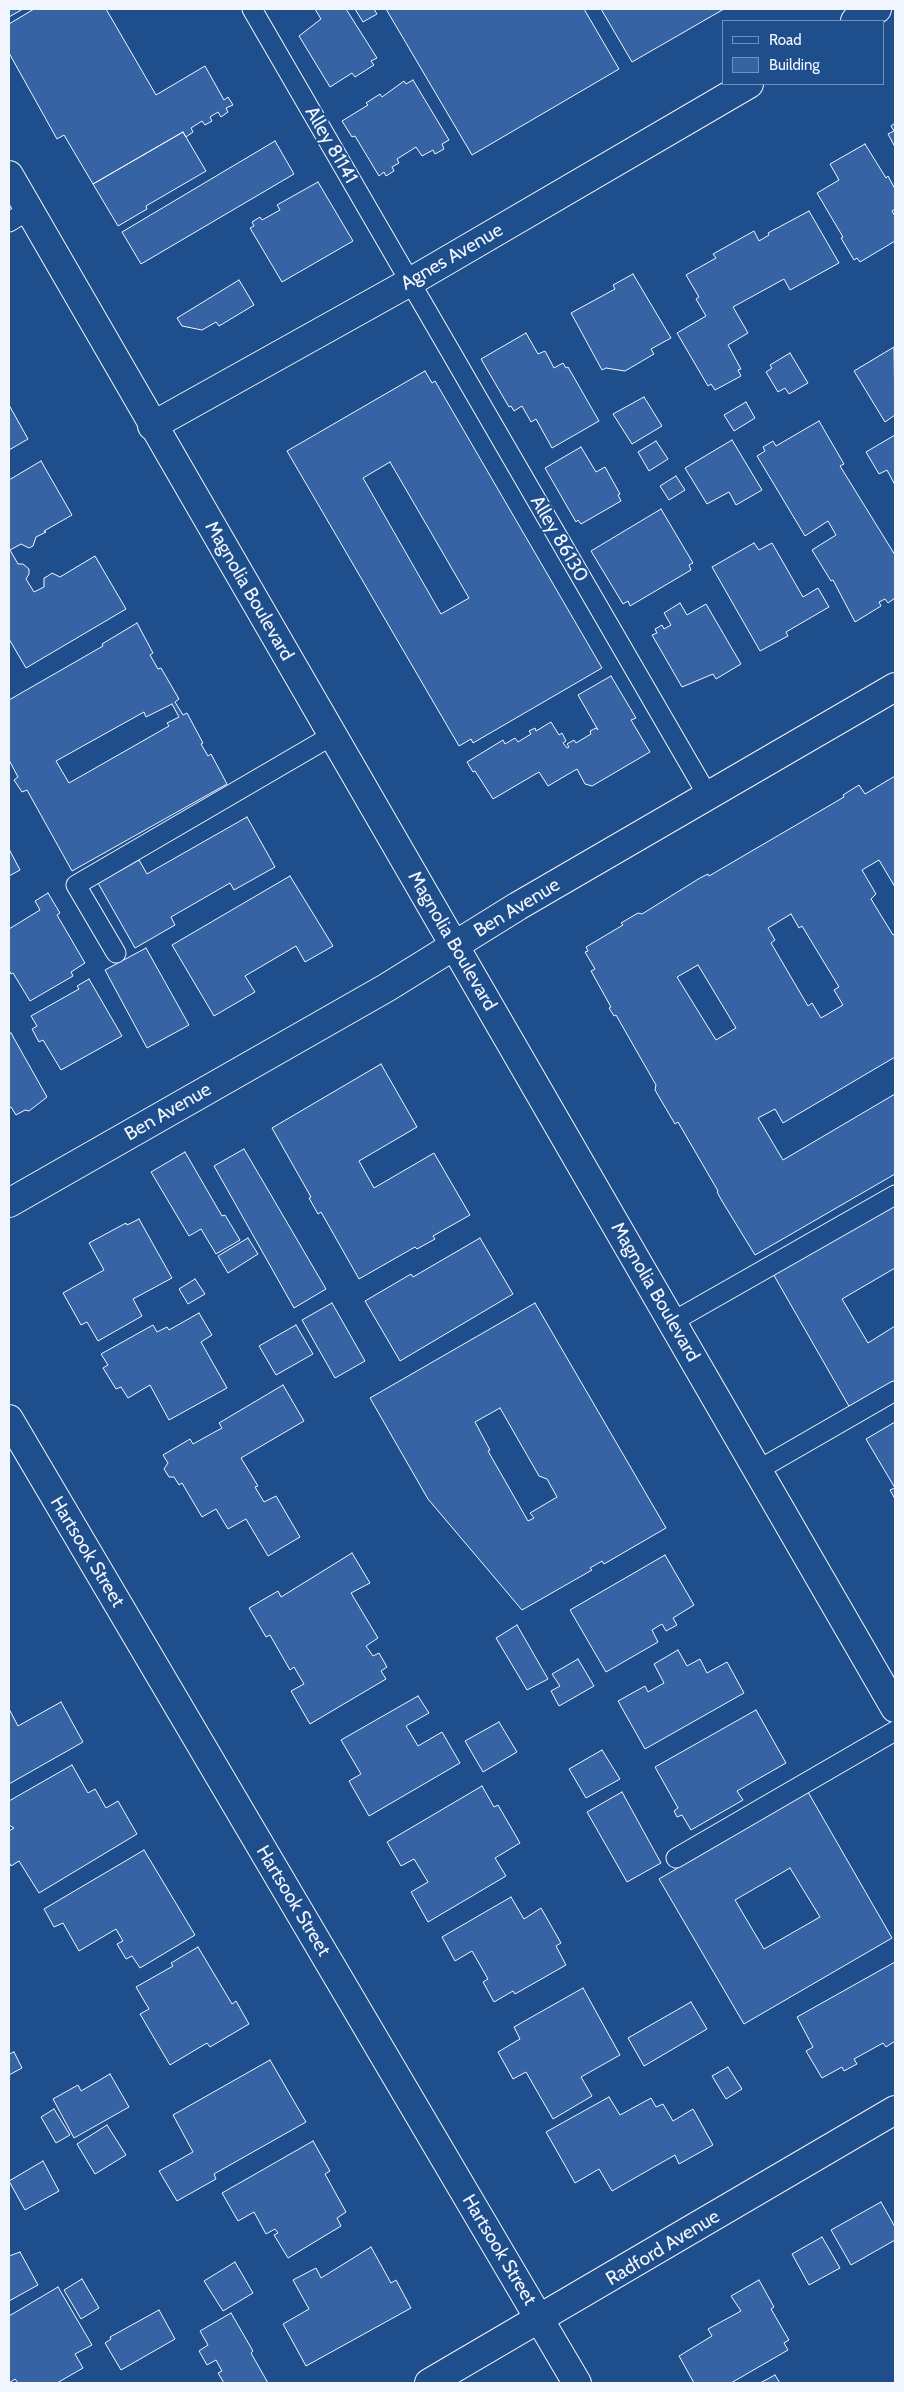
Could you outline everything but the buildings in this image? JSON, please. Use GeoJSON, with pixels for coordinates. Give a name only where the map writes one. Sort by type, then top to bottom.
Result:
{"type":"FeatureCollection","features":[{"type":"Feature","properties":{"kind":"street"},"geometry":{"type":"LineString","coordinates":[[858,20],[877,9]]}},
{"type":"Feature","properties":{"kind":"street","name":"Agnes Avenue"},"geometry":{"type":"LineString","coordinates":[[152,426],[410,282],[747,85]]}},
{"type":"Feature","properties":{"kind":"street","name":"Magnolia Boulevard"},"geometry":{"type":"LineString","coordinates":[[9,175],[19,216],[152,426],[456,945],[895,1708]]}},
{"type":"Feature","properties":{"kind":"street","name":"Ben Avenue"},"geometry":{"type":"LineString","coordinates":[[9,1203],[386,988],[526,901],[895,687]]}},
{"type":"Feature","properties":{"kind":"street","name":"Hartsook Street"},"geometry":{"type":"LineString","coordinates":[[9,1419],[577,2383]]}},
{"type":"Feature","properties":{"kind":"street","name":"Radford Avenue"},"geometry":{"type":"LineString","coordinates":[[430,2383],[895,2110]]}},
{"type":"Feature","properties":{"kind":"lane","name":"Alley 81141"},"geometry":{"type":"LineString","coordinates":[[252,9],[410,282]]}},
{"type":"Feature","properties":{"kind":"lane","name":"Alley 86130"},"geometry":{"type":"LineString","coordinates":[[410,282],[708,796]]}},
{"type":"Feature","properties":{"kind":"lane"},"geometry":{"type":"LineString","coordinates":[[116,953],[76,884],[333,735]]}},
{"type":"Feature","properties":{"kind":"lane"},"geometry":{"type":"LineString","coordinates":[[672,1322],[895,1195]]}},
{"type":"Feature","properties":{"kind":"lane"},"geometry":{"type":"LineString","coordinates":[[758,1470],[895,1391]]}},
{"type":"Feature","properties":{"kind":"lane"},"geometry":{"type":"LineString","coordinates":[[676,1858],[895,1731]]}}]}
